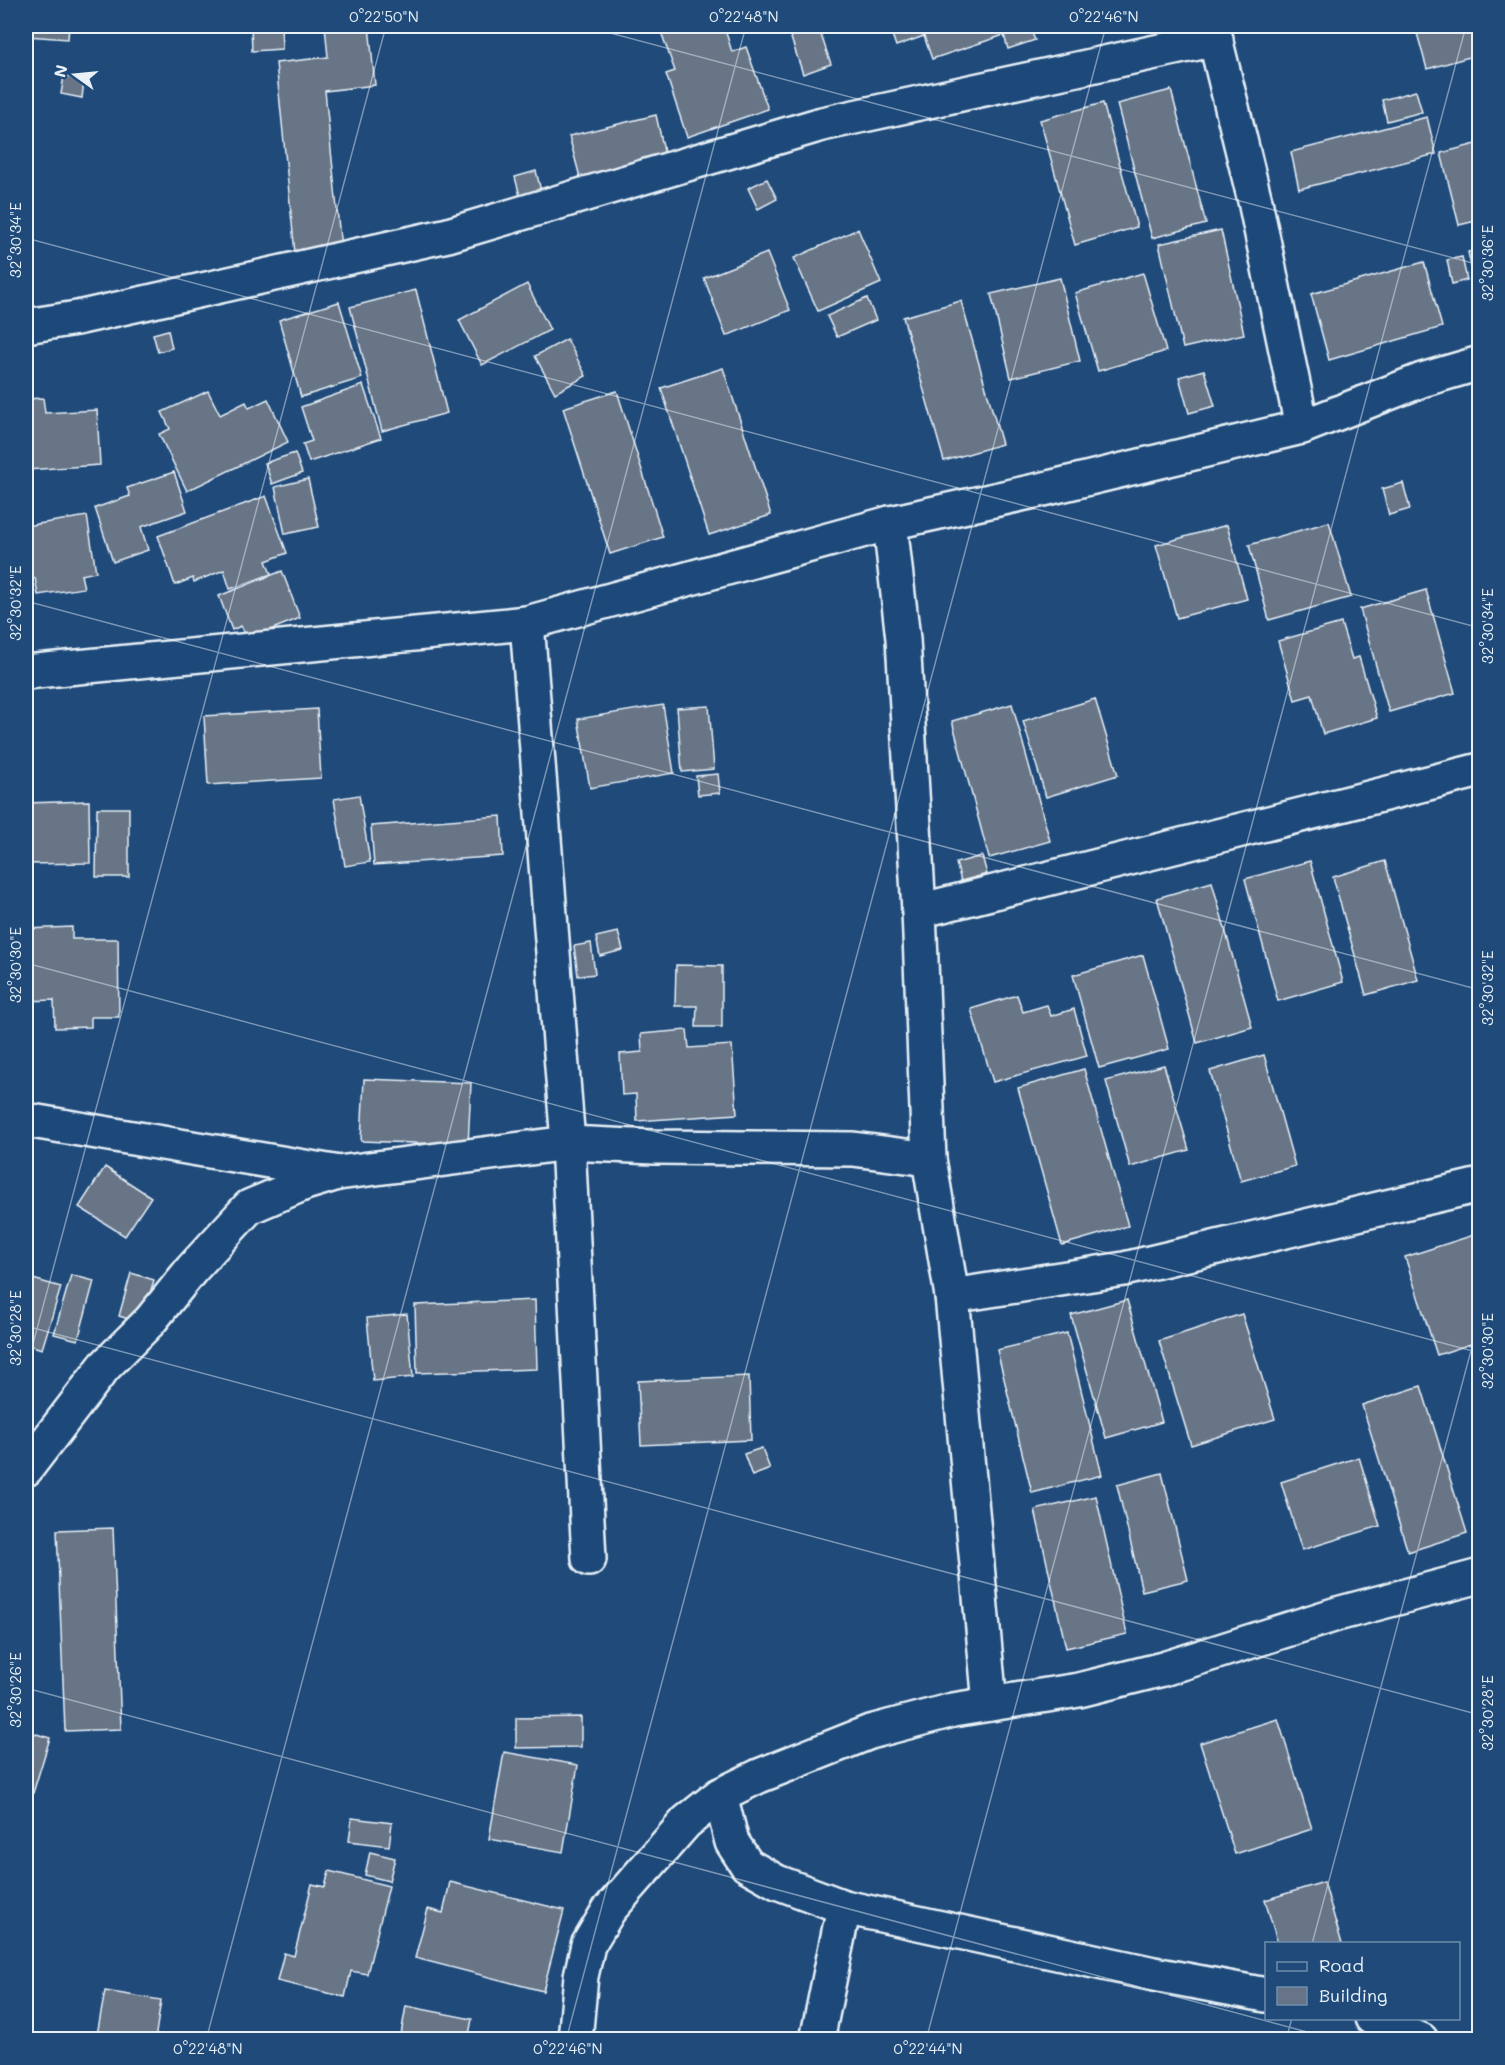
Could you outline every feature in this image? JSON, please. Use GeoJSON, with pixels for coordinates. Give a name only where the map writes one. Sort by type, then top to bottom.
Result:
{"type":"FeatureCollection","features":[{"type":"Feature","properties":{"kind":"street"},"geometry":{"type":"LineString","coordinates":[[26,326],[77,318],[448,235],[822,124],[1214,32],[1255,201],[1302,427]]}},
{"type":"Feature","properties":{"kind":"street"},"geometry":{"type":"LineString","coordinates":[[26,672],[527,623],[890,523],[1044,489],[1302,427],[1422,380],[1479,363]]}},
{"type":"Feature","properties":{"kind":"street"},"geometry":{"type":"LineString","coordinates":[[890,523],[903,639],[919,911],[928,1159],[952,1296],[990,1704]]}},
{"type":"Feature","properties":{"kind":"street"},"geometry":{"type":"LineString","coordinates":[[527,623],[568,1143],[589,1558]]}},
{"type":"Feature","properties":{"kind":"street"},"geometry":{"type":"LineString","coordinates":[[919,911],[1479,770]]}},
{"type":"Feature","properties":{"kind":"street"},"geometry":{"type":"LineString","coordinates":[[26,1120],[338,1173]]}},
{"type":"Feature","properties":{"kind":"street"},"geometry":{"type":"LineString","coordinates":[[26,1469],[70,1407],[104,1367],[150,1321],[192,1269],[249,1207],[305,1183],[338,1173],[568,1143],[654,1147],[853,1149],[928,1159]]}},
{"type":"Feature","properties":{"kind":"street"},"geometry":{"type":"LineString","coordinates":[[952,1296],[1124,1269],[1479,1185]]}},
{"type":"Feature","properties":{"kind":"street"},"geometry":{"type":"LineString","coordinates":[[575,2040],[581,1976],[588,1945],[609,1910],[686,1822],[720,1795],[759,1776],[870,1732],[953,1710],[1079,1690],[1162,1669],[1337,1614],[1479,1576]]}},
{"type":"Feature","properties":{"kind":"street"},"geometry":{"type":"LineString","coordinates":[[720,1795],[732,1842],[747,1865],[777,1882],[844,1907],[1143,1972],[1265,1995]]}},
{"type":"Feature","properties":{"kind":"street"},"geometry":{"type":"LineString","coordinates":[[816,2040],[844,1907]]}},
{"type":"Feature","properties":{"kind":"street"},"geometry":{"type":"LineString","coordinates":[[1374,2020],[1421,2040]]}},
{"type":"Feature","properties":{"kind":"building"},"geometry":{"type":"Polygon","coordinates":[[[28,26],[69,26],[68,39],[27,36],[28,26]]]}},
{"type":"Feature","properties":{"kind":"building"},"geometry":{"type":"Polygon","coordinates":[[[251,26],[281,26],[282,49],[252,51],[251,26]]]}},
{"type":"Feature","properties":{"kind":"building"},"geometry":{"type":"Polygon","coordinates":[[[325,26],[369,26],[375,85],[325,91],[341,248],[295,253],[276,63],[328,57],[325,26]]]}},
{"type":"Feature","properties":{"kind":"building"},"geometry":{"type":"Polygon","coordinates":[[[659,26],[724,26],[732,52],[746,47],[768,109],[687,137],[666,74],[675,71],[659,26]]]}},
{"type":"Feature","properties":{"kind":"building"},"geometry":{"type":"Polygon","coordinates":[[[787,26],[818,26],[831,64],[803,74],[787,26]]]}},
{"type":"Feature","properties":{"kind":"building"},"geometry":{"type":"Polygon","coordinates":[[[889,26],[1029,26],[1035,40],[1008,49],[1004,35],[932,59],[924,36],[896,46],[889,26]]]}},
{"type":"Feature","properties":{"kind":"building"},"geometry":{"type":"Polygon","coordinates":[[[1415,26],[1480,26],[1480,54],[1427,69],[1415,26]]]}},
{"type":"Feature","properties":{"kind":"building"},"geometry":{"type":"Polygon","coordinates":[[[64,76],[84,80],[82,98],[61,94],[64,76]]]}},
{"type":"Feature","properties":{"kind":"building"},"geometry":{"type":"Polygon","coordinates":[[[1171,90],[1206,224],[1152,238],[1117,104],[1171,90]]]}},
{"type":"Feature","properties":{"kind":"building"},"geometry":{"type":"Polygon","coordinates":[[[1416,91],[1422,112],[1387,121],[1382,100],[1416,91]]]}},
{"type":"Feature","properties":{"kind":"building"},"geometry":{"type":"Polygon","coordinates":[[[1103,103],[1137,227],[1075,245],[1040,120],[1103,103]]]}},
{"type":"Feature","properties":{"kind":"building"},"geometry":{"type":"Polygon","coordinates":[[[656,115],[666,160],[581,181],[569,136],[656,115]]]}},
{"type":"Feature","properties":{"kind":"building"},"geometry":{"type":"Polygon","coordinates":[[[1427,117],[1436,154],[1299,189],[1291,152],[1427,117]]]}},
{"type":"Feature","properties":{"kind":"building"},"geometry":{"type":"Polygon","coordinates":[[[1480,143],[1480,220],[1459,225],[1441,153],[1480,143]]]}},
{"type":"Feature","properties":{"kind":"building"},"geometry":{"type":"Polygon","coordinates":[[[536,171],[541,191],[520,196],[515,177],[536,171]]]}},
{"type":"Feature","properties":{"kind":"building"},"geometry":{"type":"Polygon","coordinates":[[[767,179],[777,199],[758,209],[748,188],[767,179]]]}},
{"type":"Feature","properties":{"kind":"building"},"geometry":{"type":"Polygon","coordinates":[[[858,229],[881,283],[818,311],[794,258],[858,229]]]}},
{"type":"Feature","properties":{"kind":"building"},"geometry":{"type":"Polygon","coordinates":[[[1221,230],[1244,334],[1183,348],[1159,244],[1221,230]]]}},
{"type":"Feature","properties":{"kind":"building"},"geometry":{"type":"Polygon","coordinates":[[[1480,249],[1480,283],[1475,284],[1468,252],[1480,249]]]}},
{"type":"Feature","properties":{"kind":"building"},"geometry":{"type":"Polygon","coordinates":[[[767,253],[790,310],[726,336],[704,278],[767,253]]]}},
{"type":"Feature","properties":{"kind":"building"},"geometry":{"type":"Polygon","coordinates":[[[1462,257],[1467,280],[1452,284],[1447,260],[1462,257]]]}},
{"type":"Feature","properties":{"kind":"building"},"geometry":{"type":"Polygon","coordinates":[[[1424,262],[1442,327],[1329,360],[1311,294],[1424,262]]]}},
{"type":"Feature","properties":{"kind":"building"},"geometry":{"type":"Polygon","coordinates":[[[1143,273],[1166,351],[1098,371],[1075,293],[1143,273]]]}},
{"type":"Feature","properties":{"kind":"building"},"geometry":{"type":"Polygon","coordinates":[[[1060,278],[1080,361],[1011,378],[991,294],[1060,278]]]}},
{"type":"Feature","properties":{"kind":"building"},"geometry":{"type":"Polygon","coordinates":[[[527,284],[550,330],[482,365],[459,320],[527,284]]]}},
{"type":"Feature","properties":{"kind":"building"},"geometry":{"type":"Polygon","coordinates":[[[416,290],[447,413],[382,431],[350,307],[416,290]]]}},
{"type":"Feature","properties":{"kind":"building"},"geometry":{"type":"Polygon","coordinates":[[[867,298],[876,320],[837,337],[827,316],[867,298]]]}},
{"type":"Feature","properties":{"kind":"building"},"geometry":{"type":"Polygon","coordinates":[[[961,301],[1002,444],[944,461],[903,317],[961,301]]]}},
{"type":"Feature","properties":{"kind":"building"},"geometry":{"type":"Polygon","coordinates":[[[339,302],[362,378],[301,397],[279,320],[339,302]]]}},
{"type":"Feature","properties":{"kind":"building"},"geometry":{"type":"Polygon","coordinates":[[[168,330],[172,348],[158,352],[153,334],[168,330]]]}},
{"type":"Feature","properties":{"kind":"building"},"geometry":{"type":"Polygon","coordinates":[[[567,339],[586,376],[555,393],[535,356],[567,339]]]}},
{"type":"Feature","properties":{"kind":"building"},"geometry":{"type":"Polygon","coordinates":[[[723,368],[771,515],[709,535],[661,388],[723,368]]]}},
{"type":"Feature","properties":{"kind":"building"},"geometry":{"type":"Polygon","coordinates":[[[1204,370],[1215,406],[1189,413],[1179,377],[1204,370]]]}},
{"type":"Feature","properties":{"kind":"building"},"geometry":{"type":"Polygon","coordinates":[[[363,385],[381,438],[309,462],[303,444],[312,441],[301,407],[363,385]]]}},
{"type":"Feature","properties":{"kind":"building"},"geometry":{"type":"Polygon","coordinates":[[[208,391],[220,415],[246,402],[249,408],[268,399],[288,442],[187,491],[159,434],[170,429],[162,412],[208,391]]]}},
{"type":"Feature","properties":{"kind":"building"},"geometry":{"type":"Polygon","coordinates":[[[617,391],[663,537],[610,554],[563,408],[617,391]]]}},
{"type":"Feature","properties":{"kind":"building"},"geometry":{"type":"Polygon","coordinates":[[[43,398],[45,413],[97,410],[100,465],[26,470],[26,399],[43,398]]]}},
{"type":"Feature","properties":{"kind":"building"},"geometry":{"type":"Polygon","coordinates":[[[295,453],[302,473],[272,484],[265,463],[295,453]]]}},
{"type":"Feature","properties":{"kind":"building"},"geometry":{"type":"Polygon","coordinates":[[[174,472],[187,511],[141,527],[148,550],[113,562],[95,508],[130,496],[127,488],[174,472]]]}},
{"type":"Feature","properties":{"kind":"building"},"geometry":{"type":"Polygon","coordinates":[[[308,479],[319,527],[285,534],[275,487],[308,479]]]}},
{"type":"Feature","properties":{"kind":"building"},"geometry":{"type":"Polygon","coordinates":[[[1403,483],[1410,509],[1389,515],[1382,489],[1403,483]]]}},
{"type":"Feature","properties":{"kind":"building"},"geometry":{"type":"Polygon","coordinates":[[[266,496],[287,553],[266,561],[271,574],[230,589],[224,570],[194,582],[193,578],[175,585],[158,536],[266,496]]]}},
{"type":"Feature","properties":{"kind":"building"},"geometry":{"type":"Polygon","coordinates":[[[87,516],[96,572],[81,575],[84,588],[38,595],[35,578],[26,579],[26,526],[87,516]]]}},
{"type":"Feature","properties":{"kind":"building"},"geometry":{"type":"Polygon","coordinates":[[[1329,522],[1351,597],[1269,620],[1249,545],[1329,522]]]}},
{"type":"Feature","properties":{"kind":"building"},"geometry":{"type":"Polygon","coordinates":[[[1227,525],[1247,599],[1177,618],[1156,545],[1227,525]]]}},
{"type":"Feature","properties":{"kind":"building"},"geometry":{"type":"Polygon","coordinates":[[[282,571],[300,618],[247,639],[241,626],[232,630],[219,596],[282,571]]]}},
{"type":"Feature","properties":{"kind":"building"},"geometry":{"type":"Polygon","coordinates":[[[1426,590],[1455,693],[1389,712],[1360,609],[1426,590]]]}},
{"type":"Feature","properties":{"kind":"building"},"geometry":{"type":"Polygon","coordinates":[[[1341,623],[1352,659],[1359,657],[1377,718],[1323,734],[1312,695],[1295,700],[1278,641],[1341,623]]]}},
{"type":"Feature","properties":{"kind":"building"},"geometry":{"type":"Polygon","coordinates":[[[1095,699],[1118,775],[1046,797],[1023,721],[1095,699]]]}},
{"type":"Feature","properties":{"kind":"building"},"geometry":{"type":"Polygon","coordinates":[[[1012,704],[1050,841],[989,858],[952,721],[1012,704]]]}},
{"type":"Feature","properties":{"kind":"building"},"geometry":{"type":"Polygon","coordinates":[[[663,705],[674,773],[590,788],[578,719],[663,705]]]}},
{"type":"Feature","properties":{"kind":"building"},"geometry":{"type":"Polygon","coordinates":[[[709,706],[714,769],[682,772],[677,708],[709,706]]]}},
{"type":"Feature","properties":{"kind":"building"},"geometry":{"type":"Polygon","coordinates":[[[317,709],[321,778],[208,785],[204,716],[317,709]]]}},
{"type":"Feature","properties":{"kind":"building"},"geometry":{"type":"Polygon","coordinates":[[[718,774],[720,793],[698,795],[696,776],[718,774]]]}},
{"type":"Feature","properties":{"kind":"building"},"geometry":{"type":"Polygon","coordinates":[[[359,795],[370,862],[345,866],[334,799],[359,795]]]}},
{"type":"Feature","properties":{"kind":"building"},"geometry":{"type":"Polygon","coordinates":[[[89,801],[90,863],[26,864],[26,803],[89,801]]]}},
{"type":"Feature","properties":{"kind":"building"},"geometry":{"type":"Polygon","coordinates":[[[97,808],[129,808],[129,877],[96,877],[97,808]]]}},
{"type":"Feature","properties":{"kind":"building"},"geometry":{"type":"Polygon","coordinates":[[[501,816],[503,856],[374,865],[371,826],[501,816]]]}},
{"type":"Feature","properties":{"kind":"building"},"geometry":{"type":"Polygon","coordinates":[[[982,856],[987,874],[961,881],[956,863],[982,856]]]}},
{"type":"Feature","properties":{"kind":"building"},"geometry":{"type":"Polygon","coordinates":[[[1310,861],[1343,982],[1278,1001],[1245,879],[1310,861]]]}},
{"type":"Feature","properties":{"kind":"building"},"geometry":{"type":"Polygon","coordinates":[[[1385,861],[1418,980],[1366,995],[1333,877],[1385,861]]]}},
{"type":"Feature","properties":{"kind":"building"},"geometry":{"type":"Polygon","coordinates":[[[1212,882],[1252,1027],[1197,1043],[1157,898],[1212,882]]]}},
{"type":"Feature","properties":{"kind":"building"},"geometry":{"type":"Polygon","coordinates":[[[72,927],[72,939],[118,939],[119,1017],[91,1017],[91,1027],[55,1028],[54,1000],[26,1001],[26,929],[72,927]]]}},
{"type":"Feature","properties":{"kind":"building"},"geometry":{"type":"Polygon","coordinates":[[[618,932],[623,950],[600,956],[596,937],[618,932]]]}},
{"type":"Feature","properties":{"kind":"building"},"geometry":{"type":"Polygon","coordinates":[[[591,943],[595,974],[578,976],[574,946],[591,943]]]}},
{"type":"Feature","properties":{"kind":"building"},"geometry":{"type":"Polygon","coordinates":[[[1143,955],[1169,1049],[1099,1068],[1073,975],[1143,955]]]}},
{"type":"Feature","properties":{"kind":"building"},"geometry":{"type":"Polygon","coordinates":[[[676,965],[722,966],[722,1027],[696,1027],[697,1006],[675,1006],[676,965]]]}},
{"type":"Feature","properties":{"kind":"building"},"geometry":{"type":"Polygon","coordinates":[[[1017,995],[1023,1012],[1047,1005],[1051,1016],[1074,1009],[1087,1056],[993,1082],[971,1009],[1017,995]]]}},
{"type":"Feature","properties":{"kind":"building"},"geometry":{"type":"Polygon","coordinates":[[[687,1030],[689,1048],[732,1045],[737,1114],[637,1121],[636,1094],[622,1095],[620,1054],[642,1052],[641,1034],[687,1030]]]}},
{"type":"Feature","properties":{"kind":"building"},"geometry":{"type":"Polygon","coordinates":[[[1264,1055],[1295,1166],[1241,1181],[1210,1071],[1264,1055]]]}},
{"type":"Feature","properties":{"kind":"building"},"geometry":{"type":"Polygon","coordinates":[[[1164,1065],[1189,1150],[1130,1167],[1106,1081],[1164,1065]]]}},
{"type":"Feature","properties":{"kind":"building"},"geometry":{"type":"Polygon","coordinates":[[[1084,1069],[1128,1226],[1062,1245],[1018,1088],[1084,1069]]]}},
{"type":"Feature","properties":{"kind":"building"},"geometry":{"type":"Polygon","coordinates":[[[364,1079],[471,1083],[468,1145],[361,1141],[364,1079]]]}},
{"type":"Feature","properties":{"kind":"building"},"geometry":{"type":"Polygon","coordinates":[[[105,1167],[151,1197],[125,1236],[79,1207],[105,1167]]]}},
{"type":"Feature","properties":{"kind":"building"},"geometry":{"type":"Polygon","coordinates":[[[1480,1233],[1480,1341],[1437,1355],[1405,1257],[1480,1233]]]}},
{"type":"Feature","properties":{"kind":"building"},"geometry":{"type":"Polygon","coordinates":[[[131,1273],[154,1280],[141,1323],[119,1316],[131,1273]]]}},
{"type":"Feature","properties":{"kind":"building"},"geometry":{"type":"Polygon","coordinates":[[[71,1275],[94,1281],[78,1340],[54,1334],[71,1275]]]}},
{"type":"Feature","properties":{"kind":"building"},"geometry":{"type":"Polygon","coordinates":[[[26,1277],[61,1287],[42,1349],[26,1344],[26,1277]]]}},
{"type":"Feature","properties":{"kind":"building"},"geometry":{"type":"Polygon","coordinates":[[[535,1300],[537,1369],[417,1373],[415,1305],[535,1300]]]}},
{"type":"Feature","properties":{"kind":"building"},"geometry":{"type":"Polygon","coordinates":[[[1127,1300],[1162,1422],[1106,1438],[1071,1315],[1127,1300]]]}},
{"type":"Feature","properties":{"kind":"building"},"geometry":{"type":"Polygon","coordinates":[[[407,1314],[413,1377],[373,1381],[367,1318],[407,1314]]]}},
{"type":"Feature","properties":{"kind":"building"},"geometry":{"type":"Polygon","coordinates":[[[1242,1314],[1275,1419],[1191,1445],[1159,1341],[1242,1314]]]}},
{"type":"Feature","properties":{"kind":"building"},"geometry":{"type":"Polygon","coordinates":[[[1067,1333],[1102,1475],[1032,1493],[997,1350],[1067,1333]]]}},
{"type":"Feature","properties":{"kind":"building"},"geometry":{"type":"Polygon","coordinates":[[[749,1376],[751,1440],[641,1445],[638,1381],[749,1376]]]}},
{"type":"Feature","properties":{"kind":"building"},"geometry":{"type":"Polygon","coordinates":[[[1421,1386],[1467,1533],[1408,1552],[1362,1405],[1421,1386]]]}},
{"type":"Feature","properties":{"kind":"building"},"geometry":{"type":"Polygon","coordinates":[[[762,1448],[770,1469],[752,1476],[744,1454],[762,1448]]]}},
{"type":"Feature","properties":{"kind":"building"},"geometry":{"type":"Polygon","coordinates":[[[1359,1457],[1380,1526],[1302,1550],[1281,1482],[1359,1457]]]}},
{"type":"Feature","properties":{"kind":"building"},"geometry":{"type":"Polygon","coordinates":[[[1162,1473],[1188,1580],[1142,1591],[1117,1485],[1162,1473]]]}},
{"type":"Feature","properties":{"kind":"building"},"geometry":{"type":"Polygon","coordinates":[[[1096,1496],[1127,1634],[1066,1648],[1035,1510],[1096,1496]]]}},
{"type":"Feature","properties":{"kind":"building"},"geometry":{"type":"Polygon","coordinates":[[[113,1528],[121,1729],[65,1731],[57,1530],[113,1528]]]}},
{"type":"Feature","properties":{"kind":"building"},"geometry":{"type":"Polygon","coordinates":[[[581,1717],[581,1747],[516,1748],[516,1718],[581,1717]]]}},
{"type":"Feature","properties":{"kind":"building"},"geometry":{"type":"Polygon","coordinates":[[[1278,1719],[1312,1829],[1235,1854],[1200,1743],[1278,1719]]]}},
{"type":"Feature","properties":{"kind":"building"},"geometry":{"type":"Polygon","coordinates":[[[26,1731],[50,1738],[33,1793],[26,1791],[26,1731]]]}},
{"type":"Feature","properties":{"kind":"building"},"geometry":{"type":"Polygon","coordinates":[[[504,1752],[578,1765],[563,1852],[489,1839],[504,1752]]]}},
{"type":"Feature","properties":{"kind":"building"},"geometry":{"type":"Polygon","coordinates":[[[352,1818],[392,1823],[389,1846],[349,1841],[352,1818]]]}},
{"type":"Feature","properties":{"kind":"building"},"geometry":{"type":"Polygon","coordinates":[[[370,1852],[395,1858],[389,1881],[365,1875],[370,1852]]]}},
{"type":"Feature","properties":{"kind":"building"},"geometry":{"type":"Polygon","coordinates":[[[329,1871],[389,1886],[367,1974],[351,1971],[345,1997],[277,1981],[284,1953],[294,1956],[312,1884],[325,1887],[329,1871]]]}},
{"type":"Feature","properties":{"kind":"building"},"geometry":{"type":"Polygon","coordinates":[[[450,1882],[564,1910],[543,1991],[415,1958],[428,1909],[443,1913],[450,1882]]]}},
{"type":"Feature","properties":{"kind":"building"},"geometry":{"type":"Polygon","coordinates":[[[1324,1882],[1341,1942],[1277,1942],[1265,1900],[1324,1882]]]}},
{"type":"Feature","properties":{"kind":"building"},"geometry":{"type":"Polygon","coordinates":[[[105,1991],[161,2000],[155,2040],[96,2040],[105,1991]]]}},
{"type":"Feature","properties":{"kind":"building"},"geometry":{"type":"Polygon","coordinates":[[[406,2006],[472,2019],[468,2040],[400,2040],[406,2006]]]}}]}
